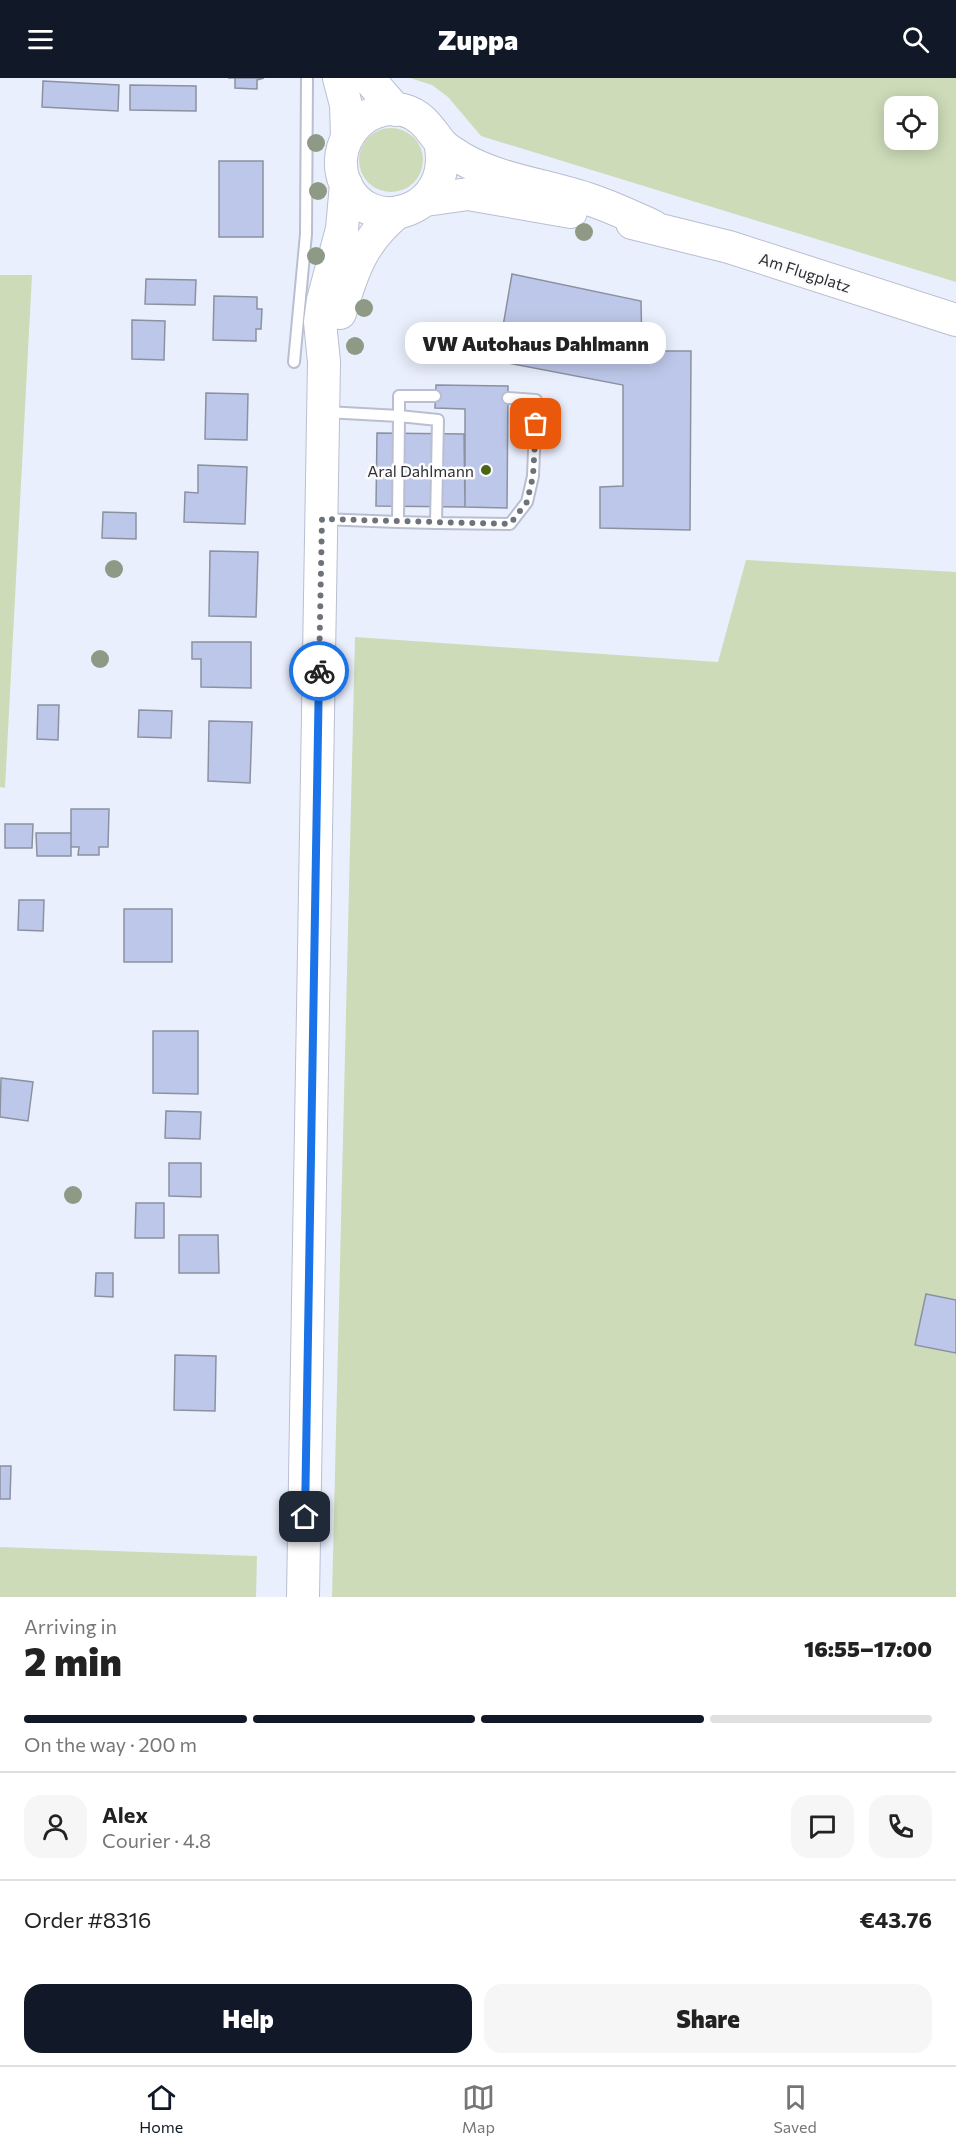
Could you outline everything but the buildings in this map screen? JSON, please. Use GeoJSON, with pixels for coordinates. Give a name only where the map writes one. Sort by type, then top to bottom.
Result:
{"type":"FeatureCollection","features":[{"type":"Feature","properties":{"kind":"main road"},"geometry":{"type":"LineString","coordinates":[[339,78],[346,105],[346,137],[341,152],[341,168],[346,184],[355,197],[368,207],[412,206]]}},
{"type":"Feature","properties":{"kind":"main road"},"geometry":{"type":"LineString","coordinates":[[368,78],[396,110]]}},
{"type":"Feature","properties":{"kind":"main road"},"geometry":{"type":"LineString","coordinates":[[309,362],[354,266],[371,237],[436,189],[442,175],[444,158],[440,142],[431,127],[418,117],[396,110],[370,114],[356,124],[346,137]]}},
{"type":"Feature","properties":{"kind":"main road","name":"Am Flugplatz"},"geometry":{"type":"LineString","coordinates":[[440,142],[471,163],[591,200],[653,226],[956,320]]}},
{"type":"Feature","properties":{"kind":"main road"},"geometry":{"type":"LineString","coordinates":[[303,1597],[323,412],[309,362],[320,322],[326,284],[342,230],[346,184]]}},
{"type":"Feature","properties":{"kind":"main road","name":"Am Flugplatz"},"geometry":{"type":"LineString","coordinates":[[412,206],[468,194],[653,226]]}},
{"type":"Feature","properties":{"kind":"lane"},"geometry":{"type":"LineString","coordinates":[[307,78],[306,234],[309,362]]}},
{"type":"Feature","properties":{"kind":"lane"},"geometry":{"type":"LineString","coordinates":[[398,522],[399,396],[435,396]]}},
{"type":"Feature","properties":{"kind":"lane"},"geometry":{"type":"LineString","coordinates":[[322,519],[510,524],[527,502],[535,457],[536,400],[508,398]]}},
{"type":"Feature","properties":{"kind":"lane"},"geometry":{"type":"LineString","coordinates":[[323,412],[438,420],[436,523]]}},
{"type":"Feature","properties":{"kind":"green space"},"geometry":{"type":"Polygon","coordinates":[[[410,78],[956,78],[956,282],[481,136],[448,97],[432,85],[410,78]]]}},
{"type":"Feature","properties":{"kind":"green space"},"geometry":{"type":"Polygon","coordinates":[[[391,128],[403,130],[414,137],[421,148],[423,160],[421,172],[414,183],[403,190],[391,192],[379,190],[368,183],[361,172],[359,160],[361,148],[368,137],[379,130],[391,128]]]}},
{"type":"Feature","properties":{"kind":"green space"},"geometry":{"type":"Polygon","coordinates":[[[0,275],[32,275],[5,788],[0,787],[0,275]]]}},
{"type":"Feature","properties":{"kind":"green space"},"geometry":{"type":"Polygon","coordinates":[[[746,560],[956,572],[956,1597],[332,1597],[355,637],[718,662],[746,560]]]}},
{"type":"Feature","properties":{"kind":"green space"},"geometry":{"type":"Polygon","coordinates":[[[0,1547],[257,1556],[256,1597],[0,1597],[0,1547]]]}},
{"type":"Feature","properties":{"kind":"way so far"},"geometry":{"type":"LineString","coordinates":[[319,671],[322,519],[510,524],[527,502],[533,476],[536,424]]}},
{"type":"Feature","properties":{"kind":"place","name":"VW Autohaus Dahlmann"},"geometry":{"type":"Point","coordinates":[536,424]}},
{"type":"Feature","properties":{"kind":"place","name":"Aral Dahlmann"},"geometry":{"type":"Point","coordinates":[486,470]}},
{"type":"Feature","properties":{"kind":"route"},"geometry":{"type":"LineString","coordinates":[[305,1517],[319,671]]}}]}
